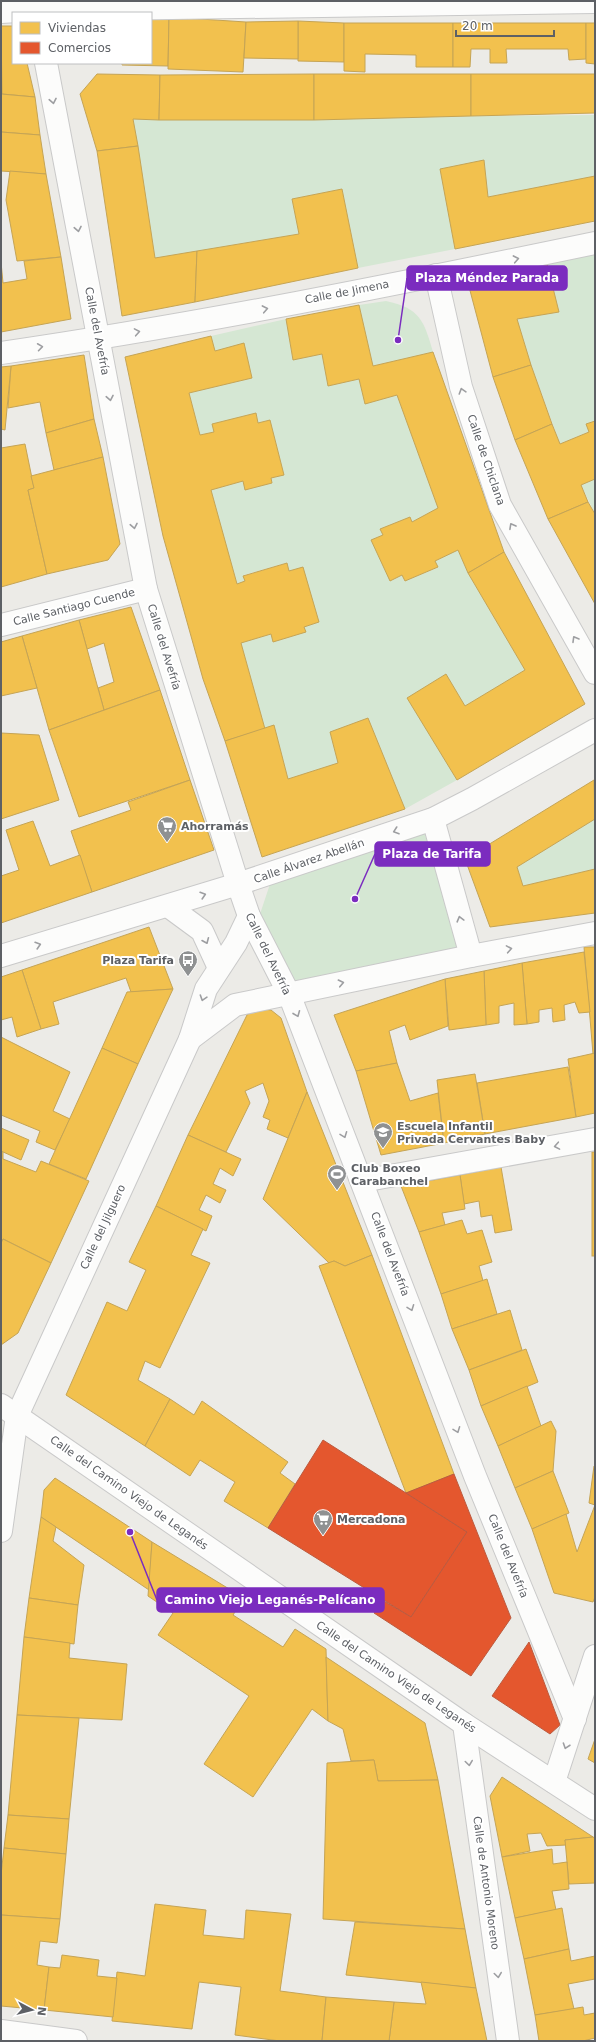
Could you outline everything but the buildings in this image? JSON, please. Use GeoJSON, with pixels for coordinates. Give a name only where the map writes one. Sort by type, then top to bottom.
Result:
{"type":"FeatureCollection","features":[{"type":"Feature","properties":{"kind":"street"},"geometry":{"type":"LineString","coordinates":[[1,12],[35,8],[595,2]]}},
{"type":"Feature","properties":{"kind":"street","name":"Calle del Avefría"},"geometry":{"type":"LineString","coordinates":[[46,64],[146,589],[238,884],[249,916],[289,994],[475,1476],[575,1719]]}},
{"type":"Feature","properties":{"kind":"street","name":"Calle de Jimena"},"geometry":{"type":"LineString","coordinates":[[1,353],[99,339],[256,311],[595,243]]}},
{"type":"Feature","properties":{"kind":"street","name":"Calle de Chiclana"},"geometry":{"type":"LineString","coordinates":[[436,275],[461,387],[500,505],[595,673]]}},
{"type":"Feature","properties":{"kind":"street","name":"Calle Santiago Cuende"},"geometry":{"type":"LineString","coordinates":[[1,625],[146,589]]}},
{"type":"Feature","properties":{"kind":"street","name":"Calle Álvarez Abellán"},"geometry":{"type":"LineString","coordinates":[[1,956],[238,884],[433,819],[472,799],[595,730]]}},
{"type":"Feature","properties":{"kind":"street"},"geometry":{"type":"LineString","coordinates":[[433,819],[471,956]]}},
{"type":"Feature","properties":{"kind":"street"},"geometry":{"type":"LineString","coordinates":[[168,906],[202,931],[219,968]]}},
{"type":"Feature","properties":{"kind":"street","name":"Calle del Jilguero"},"geometry":{"type":"LineString","coordinates":[[1,1531],[9,1410],[190,1039],[206,989],[236,943],[249,916]]}},
{"type":"Feature","properties":{"kind":"street","name":"Calle del Jilguero"},"geometry":{"type":"LineString","coordinates":[[190,1039],[235,1005],[471,956],[595,933]]}},
{"type":"Feature","properties":{"kind":"street"},"geometry":{"type":"LineString","coordinates":[[362,1181],[595,1139]]}},
{"type":"Feature","properties":{"kind":"street","name":"Calle del Camino Viejo de Leganés"},"geometry":{"type":"LineString","coordinates":[[9,1410],[464,1724],[595,1809]]}},
{"type":"Feature","properties":{"kind":"street"},"geometry":{"type":"LineString","coordinates":[[554,1782],[595,1656]]}},
{"type":"Feature","properties":{"kind":"street","name":"Calle de Antonio Moreno"},"geometry":{"type":"LineString","coordinates":[[464,1724],[508,2041]]}},
{"type":"Feature","properties":{"kind":"street"},"geometry":{"type":"LineString","coordinates":[[1,2031],[76,2041]]}},
{"type":"Feature","properties":{"kind":"green space"},"geometry":{"type":"Polygon","coordinates":[[[595,115],[595,176],[488,197],[484,161],[441,169],[455,249],[358,268],[342,189],[292,199],[299,234],[155,258],[133,119],[595,115]]]}},
{"type":"Feature","properties":{"kind":"green space"},"geometry":{"type":"Polygon","coordinates":[[[595,243],[595,429],[560,444],[531,365],[517,319],[559,312],[544,253],[595,243]]]}},
{"type":"Feature","properties":{"kind":"green space"},"geometry":{"type":"Polygon","coordinates":[[[386,301],[406,308],[419,318],[427,332],[433,352],[373,366],[359,305],[386,301]]]}},
{"type":"Feature","properties":{"kind":"green space"},"geometry":{"type":"Polygon","coordinates":[[[286,319],[293,360],[322,354],[328,386],[359,379],[365,404],[397,395],[438,508],[412,522],[410,517],[380,529],[383,535],[371,540],[391,581],[402,575],[405,581],[437,568],[435,561],[458,550],[468,573],[525,670],[465,706],[446,674],[408,698],[457,780],[405,809],[368,718],[330,732],[338,763],[288,779],[274,726],[265,729],[241,643],[271,634],[273,642],[305,632],[304,627],[319,622],[289,571],[286,563],[244,575],[245,581],[237,584],[211,490],[243,481],[245,490],[272,483],[271,478],[284,475],[270,420],[258,423],[256,413],[212,424],[214,432],[200,435],[189,393],[252,378],[244,344],[215,351],[211,336],[286,319]]]}},
{"type":"Feature","properties":{"kind":"green space"},"geometry":{"type":"Polygon","coordinates":[[[595,479],[595,514],[581,485],[595,479]]]}},
{"type":"Feature","properties":{"kind":"green space"},"geometry":{"type":"Polygon","coordinates":[[[595,819],[595,869],[523,886],[517,867],[595,819]]]}},
{"type":"Feature","properties":{"kind":"green space"},"geometry":{"type":"Polygon","coordinates":[[[423,829],[462,948],[292,984],[260,914],[270,884],[423,829]]]}},
{"type":"Feature","properties":{"kind":"place","name":"Plaza Méndez Parada"},"geometry":{"type":"Point","coordinates":[398,340]}},
{"type":"Feature","properties":{"kind":"place","name":"Ahorramás"},"geometry":{"type":"Point","coordinates":[167,843]}},
{"type":"Feature","properties":{"kind":"place","name":"Plaza de Tarifa"},"geometry":{"type":"Point","coordinates":[355,899]}},
{"type":"Feature","properties":{"kind":"place","name":"Plaza Tarifa"},"geometry":{"type":"Point","coordinates":[188,977]}},
{"type":"Feature","properties":{"kind":"place","name":"Escuela Infantil Privada Cervantes Baby"},"geometry":{"type":"Point","coordinates":[383,1149]}},
{"type":"Feature","properties":{"kind":"place","name":"Club Boxeo Carabanchel"},"geometry":{"type":"Point","coordinates":[337,1191]}},
{"type":"Feature","properties":{"kind":"place","name":"Camino Viejo Leganés-Pelícano"},"geometry":{"type":"Point","coordinates":[130,1532]}},
{"type":"Feature","properties":{"kind":"place","name":"Mercadona"},"geometry":{"type":"Point","coordinates":[323,1536]}}]}
